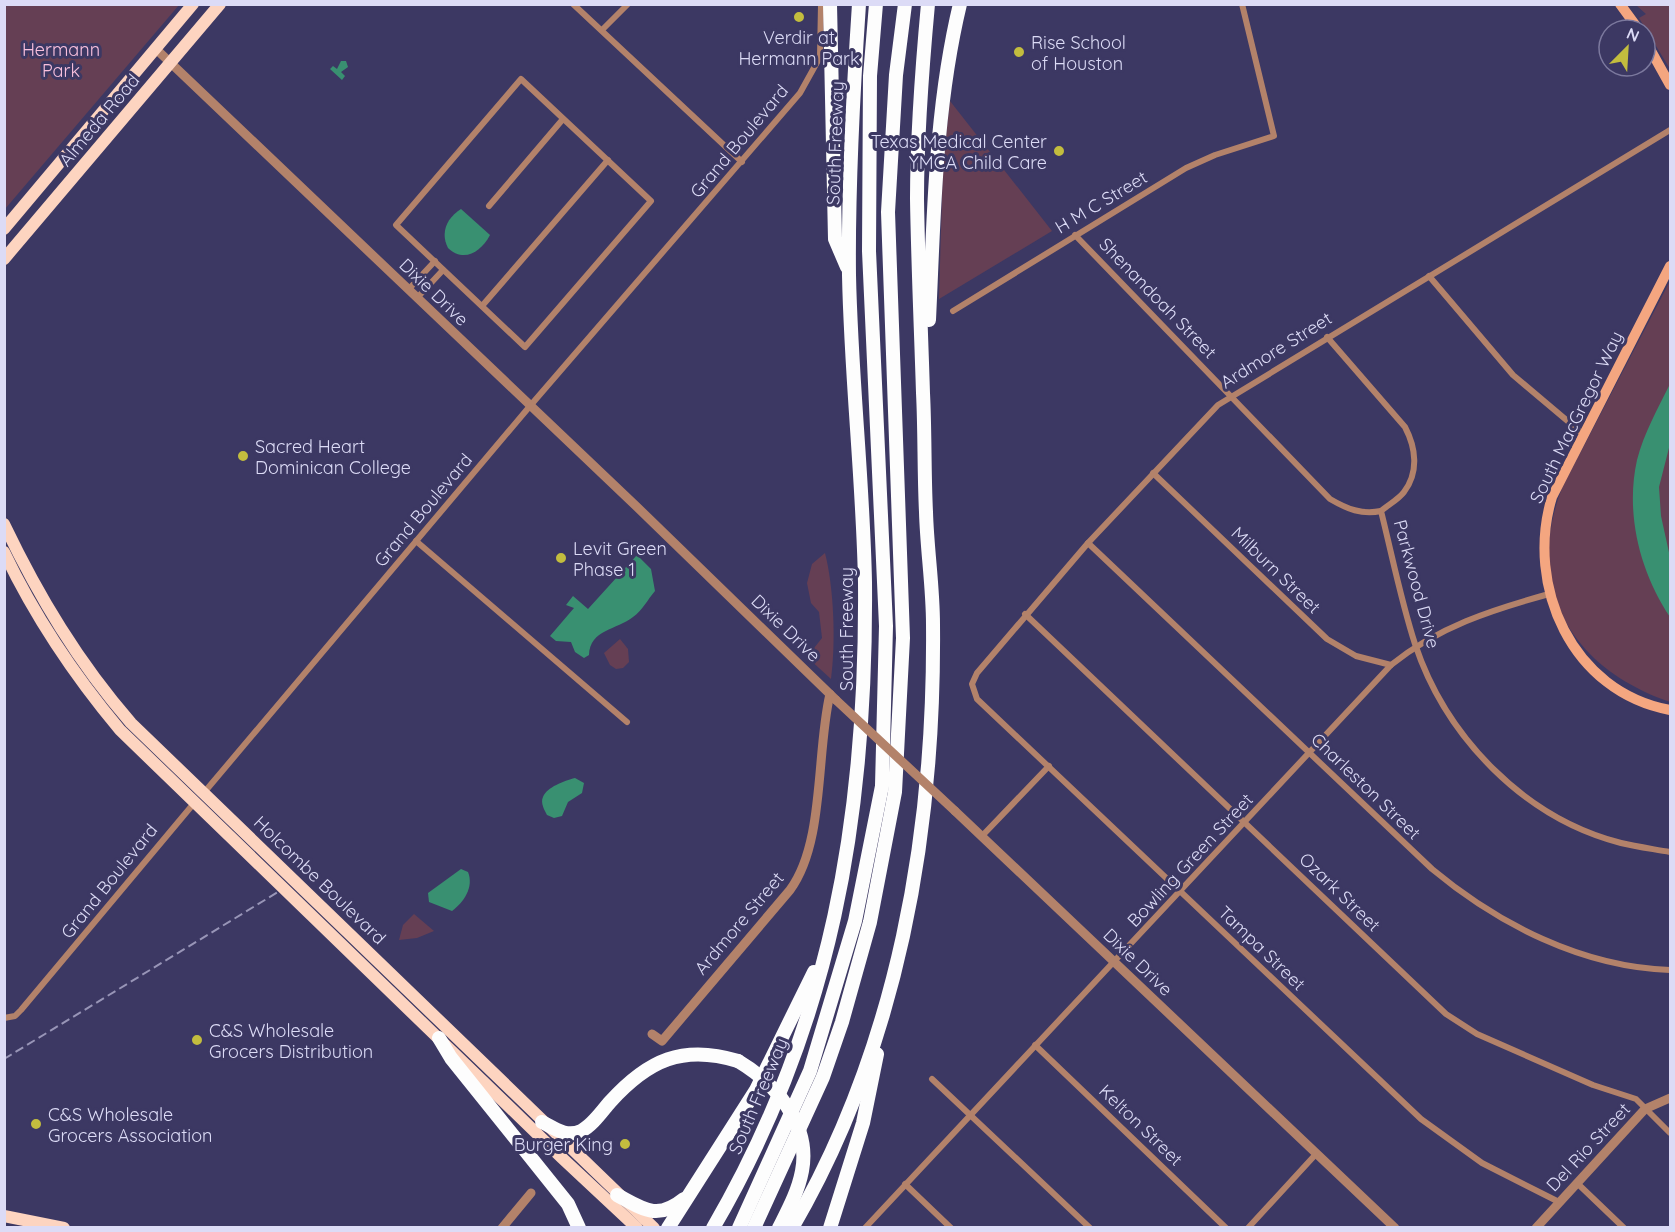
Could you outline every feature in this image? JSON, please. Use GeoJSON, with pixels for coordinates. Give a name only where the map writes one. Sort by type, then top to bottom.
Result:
{"type":"FeatureCollection","features":[{"type":"Feature","properties":{"kind":"highway"},"geometry":{"type":"LineString","coordinates":[[830,4],[835,239],[849,272]]}},
{"type":"Feature","properties":{"kind":"highway","name":"South Freeway"},"geometry":{"type":"LineString","coordinates":[[712,1227],[747,1170],[799,1045],[830,940],[850,846],[864,701],[865,580],[852,379],[849,272],[852,113],[859,4]]}},
{"type":"Feature","properties":{"kind":"highway"},"geometry":{"type":"LineString","coordinates":[[739,1227],[810,1071],[855,921],[882,786],[886,626],[869,251],[870,76],[876,4]]}},
{"type":"Feature","properties":{"kind":"highway"},"geometry":{"type":"LineString","coordinates":[[754,1227],[823,1077],[842,1022],[870,922],[895,792],[903,638],[888,212],[896,75],[905,4]]}},
{"type":"Feature","properties":{"kind":"highway"},"geometry":{"type":"LineString","coordinates":[[830,1227],[863,1123],[916,875],[925,811],[931,717],[933,623],[926,511],[917,198],[920,94],[928,4]]}},
{"type":"Feature","properties":{"kind":"highway"},"geometry":{"type":"LineString","coordinates":[[925,430],[935,177],[944,87],[960,4]]}},
{"type":"Feature","properties":{"kind":"highway"},"geometry":{"type":"LineString","coordinates":[[668,1227],[756,1090],[830,940]]}},
{"type":"Feature","properties":{"kind":"highway"},"geometry":{"type":"LineString","coordinates":[[792,1227],[837,1137],[863,1074],[890,990]]}},
{"type":"Feature","properties":{"kind":"highway"},"geometry":{"type":"LineString","coordinates":[[439,1038],[451,1059],[568,1204],[579,1227]]}},
{"type":"Feature","properties":{"kind":"highway"},"geometry":{"type":"LineString","coordinates":[[542,1122],[563,1134],[582,1131],[628,1082],[667,1058],[710,1053],[738,1061],[756,1072],[776,1090],[788,1105],[798,1132],[802,1170],[793,1199],[779,1227]]}},
{"type":"Feature","properties":{"kind":"highway"},"geometry":{"type":"LineString","coordinates":[[617,1195],[653,1212],[672,1209],[690,1194]]}},
{"type":"Feature","properties":{"kind":"main road","name":"Almeda Road"},"geometry":{"type":"LineString","coordinates":[[4,229],[194,4]]}},
{"type":"Feature","properties":{"kind":"main road","name":"Almeda Road"},"geometry":{"type":"LineString","coordinates":[[4,258],[220,4]]}},
{"type":"Feature","properties":{"kind":"main road"},"geometry":{"type":"LineString","coordinates":[[1620,4],[1630,18]]}},
{"type":"Feature","properties":{"kind":"main road"},"geometry":{"type":"LineString","coordinates":[[1657,61],[1671,85]]}},
{"type":"Feature","properties":{"kind":"main road"},"geometry":{"type":"LineString","coordinates":[[60,164],[74,177]]}},
{"type":"Feature","properties":{"kind":"main road","name":"South MacGregor Way"},"geometry":{"type":"LineString","coordinates":[[1671,266],[1582,434],[1552,497],[1546,518],[1543,548],[1549,594],[1568,638],[1591,665],[1621,690],[1644,702],[1671,710]]}},
{"type":"Feature","properties":{"kind":"main road","name":"Holcombe Boulevard"},"geometry":{"type":"LineString","coordinates":[[4,524],[46,606],[79,658],[131,723],[199,798],[439,1038],[637,1227]]}},
{"type":"Feature","properties":{"kind":"main road","name":"Holcombe Boulevard"},"geometry":{"type":"LineString","coordinates":[[4,552],[41,622],[96,700],[146,757],[199,798],[617,1195],[654,1227]]}},
{"type":"Feature","properties":{"kind":"main road"},"geometry":{"type":"LineString","coordinates":[[623,1215],[631,1227]]}},
{"type":"Feature","properties":{"kind":"main road"},"geometry":{"type":"LineString","coordinates":[[4,1216],[64,1227]]}},
{"type":"Feature","properties":{"kind":"street"},"geometry":{"type":"LineString","coordinates":[[573,4],[742,162]]}},
{"type":"Feature","properties":{"kind":"street"},"geometry":{"type":"LineString","coordinates":[[602,30],[628,4]]}},
{"type":"Feature","properties":{"kind":"street","name":"Grand Boulevard"},"geometry":{"type":"LineString","coordinates":[[7,1018],[15,1016],[29,1001],[530,406],[800,93],[816,68],[822,47],[821,4]]}},
{"type":"Feature","properties":{"kind":"street","name":"H M C Street"},"geometry":{"type":"LineString","coordinates":[[953,311],[1186,168],[1215,155],[1274,136],[1242,4]]}},
{"type":"Feature","properties":{"kind":"street","name":"Dixie Drive"},"geometry":{"type":"LineString","coordinates":[[156,49],[833,697],[1395,1227]]}},
{"type":"Feature","properties":{"kind":"street"},"geometry":{"type":"LineString","coordinates":[[521,79],[563,119],[651,201],[525,347],[396,225],[521,79]]}},
{"type":"Feature","properties":{"kind":"street"},"geometry":{"type":"LineString","coordinates":[[489,206],[563,119]]}},
{"type":"Feature","properties":{"kind":"street","name":"Ardmore Street"},"geometry":{"type":"LineString","coordinates":[[972,684],[977,673],[1025,614],[1206,415],[1231,396],[1327,337],[1671,130]]}},
{"type":"Feature","properties":{"kind":"street"},"geometry":{"type":"LineString","coordinates":[[482,306],[608,160]]}},
{"type":"Feature","properties":{"kind":"street","name":"Shenandoah Street"},"geometry":{"type":"LineString","coordinates":[[1075,235],[1330,499],[1350,509],[1368,513],[1381,511]]}},
{"type":"Feature","properties":{"kind":"street"},"geometry":{"type":"LineString","coordinates":[[408,290],[435,261]]}},
{"type":"Feature","properties":{"kind":"street"},"geometry":{"type":"LineString","coordinates":[[417,298],[443,270]]}},
{"type":"Feature","properties":{"kind":"street"},"geometry":{"type":"LineString","coordinates":[[1428,276],[1513,375],[1582,434]]}},
{"type":"Feature","properties":{"kind":"street","name":"Parkwood Drive"},"geometry":{"type":"LineString","coordinates":[[1327,337],[1405,427],[1413,442],[1415,456],[1413,471],[1404,493],[1381,511],[1416,645],[1431,683],[1465,738],[1494,771],[1544,810],[1620,843],[1671,852]]}},
{"type":"Feature","properties":{"kind":"street","name":"Milburn Street"},"geometry":{"type":"LineString","coordinates":[[1153,473],[1327,639],[1356,656],[1391,665]]}},
{"type":"Feature","properties":{"kind":"street"},"geometry":{"type":"LineString","coordinates":[[416,541],[627,722]]}},
{"type":"Feature","properties":{"kind":"street","name":"Charleston Street"},"geometry":{"type":"LineString","coordinates":[[1088,543],[1432,869],[1463,895],[1492,914],[1567,949],[1632,966],[1671,970]]}},
{"type":"Feature","properties":{"kind":"street","name":"Bowling Green Street"},"geometry":{"type":"LineString","coordinates":[[865,1227],[1246,823],[1391,665],[1416,645],[1485,612],[1549,594]]}},
{"type":"Feature","properties":{"kind":"street","name":"Ozark Street"},"geometry":{"type":"LineString","coordinates":[[1025,614],[1457,1022],[1593,1084],[1636,1099],[1671,1133]]}},
{"type":"Feature","properties":{"kind":"street","name":"Tampa Street"},"geometry":{"type":"LineString","coordinates":[[972,684],[977,699],[1402,1102],[1440,1135],[1482,1163],[1559,1203]]}},
{"type":"Feature","properties":{"kind":"street","name":"Ardmore Street"},"geometry":{"type":"LineString","coordinates":[[652,1034],[662,1041],[790,890],[801,872],[810,838],[833,697]]}},
{"type":"Feature","properties":{"kind":"street"},"geometry":{"type":"LineString","coordinates":[[982,836],[1049,766]]}},
{"type":"Feature","properties":{"kind":"street","name":"Kelton Street"},"geometry":{"type":"LineString","coordinates":[[1035,1045],[1226,1227]]}},
{"type":"Feature","properties":{"kind":"street"},"geometry":{"type":"LineString","coordinates":[[932,1079],[1090,1227]]}},
{"type":"Feature","properties":{"kind":"street","name":"Del Rio Street"},"geometry":{"type":"LineString","coordinates":[[1536,1227],[1645,1109],[1671,1098]]}},
{"type":"Feature","properties":{"kind":"street"},"geometry":{"type":"LineString","coordinates":[[1248,1227],[1316,1154]]}},
{"type":"Feature","properties":{"kind":"street"},"geometry":{"type":"LineString","coordinates":[[1577,1183],[1624,1227]]}},
{"type":"Feature","properties":{"kind":"street"},"geometry":{"type":"LineString","coordinates":[[905,1184],[951,1227]]}},
{"type":"Feature","properties":{"kind":"street"},"geometry":{"type":"LineString","coordinates":[[502,1227],[531,1193]]}},
{"type":"Feature","properties":{"kind":"green space","name":"Hermann Park"},"geometry":{"type":"Polygon","coordinates":[[[4,5],[179,5],[5,209],[4,5]]]}},
{"type":"Feature","properties":{"kind":"green space"},"geometry":{"type":"Polygon","coordinates":[[[1636,5],[1670,5],[1670,69],[1657,48],[1657,18],[1639,18],[1646,14],[1636,5]]]}},
{"type":"Feature","properties":{"kind":"green space"},"geometry":{"type":"Polygon","coordinates":[[[950,101],[1052,231],[939,299],[943,163],[950,101]]]}},
{"type":"Feature","properties":{"kind":"green space"},"geometry":{"type":"Polygon","coordinates":[[[1670,281],[1670,702],[1636,687],[1607,669],[1583,646],[1565,620],[1553,591],[1549,559],[1551,525],[1562,488],[1670,281]]]}},
{"type":"Feature","properties":{"kind":"green space"},"geometry":{"type":"Polygon","coordinates":[[[825,553],[833,616],[831,679],[807,657],[822,638],[819,612],[811,603],[807,583],[812,564],[825,553]]]}},
{"type":"Feature","properties":{"kind":"green space"},"geometry":{"type":"Polygon","coordinates":[[[620,639],[628,649],[629,662],[623,668],[616,669],[610,665],[604,653],[620,639]]]}},
{"type":"Feature","properties":{"kind":"green space"},"geometry":{"type":"Polygon","coordinates":[[[414,914],[434,931],[417,938],[399,940],[403,925],[414,914]]]}},
{"type":"Feature","properties":{"kind":"shaded area"},"geometry":{"type":"Polygon","coordinates":[[[341,61],[346,61],[348,67],[341,72],[345,76],[342,80],[330,69],[333,66],[337,69],[341,61]]]}},
{"type":"Feature","properties":{"kind":"shaded area"},"geometry":{"type":"Polygon","coordinates":[[[461,209],[490,235],[477,251],[466,255],[460,255],[448,248],[445,236],[446,226],[461,209]]]}},
{"type":"Feature","properties":{"kind":"shaded area"},"geometry":{"type":"Polygon","coordinates":[[[1670,384],[1670,444],[1659,487],[1661,516],[1670,557],[1670,617],[1659,600],[1643,562],[1634,522],[1633,501],[1634,480],[1640,450],[1670,384]]]}},
{"type":"Feature","properties":{"kind":"shaded area"},"geometry":{"type":"Polygon","coordinates":[[[637,555],[651,569],[655,591],[636,614],[599,635],[591,646],[589,655],[584,658],[575,652],[571,642],[556,641],[550,636],[574,608],[566,605],[573,596],[588,609],[637,555]]]}},
{"type":"Feature","properties":{"kind":"shaded area"},"geometry":{"type":"Polygon","coordinates":[[[575,778],[584,783],[582,793],[568,802],[562,816],[554,818],[547,815],[542,802],[545,793],[556,785],[575,778]]]}},
{"type":"Feature","properties":{"kind":"shaded area"},"geometry":{"type":"Polygon","coordinates":[[[461,869],[468,872],[470,883],[467,894],[460,903],[452,911],[429,902],[428,893],[461,869]]]}},
{"type":"Feature","properties":{"kind":"railway"},"geometry":{"type":"LineString","coordinates":[[4,1059],[278,892]]}},
{"type":"Feature","properties":{"kind":"place","name":"Verdir at Hermann Park"},"geometry":{"type":"Point","coordinates":[799,17]}},
{"type":"Feature","properties":{"kind":"place","name":"Rise School of Houston"},"geometry":{"type":"Point","coordinates":[1019,52]}},
{"type":"Feature","properties":{"kind":"place","name":"Texas Medical Center YMCA Child Care"},"geometry":{"type":"Point","coordinates":[1059,151]}},
{"type":"Feature","properties":{"kind":"place","name":"Sacred Heart Dominican College"},"geometry":{"type":"Point","coordinates":[243,456]}},
{"type":"Feature","properties":{"kind":"place","name":"Levit Green Phase 1"},"geometry":{"type":"Point","coordinates":[561,558]}},
{"type":"Feature","properties":{"kind":"place","name":"C&S Wholesale Grocers Distribution"},"geometry":{"type":"Point","coordinates":[197,1040]}},
{"type":"Feature","properties":{"kind":"place","name":"C&S Wholesale Grocers Association"},"geometry":{"type":"Point","coordinates":[36,1124]}},
{"type":"Feature","properties":{"kind":"place","name":"Burger King"},"geometry":{"type":"Point","coordinates":[625,1144]}}]}
